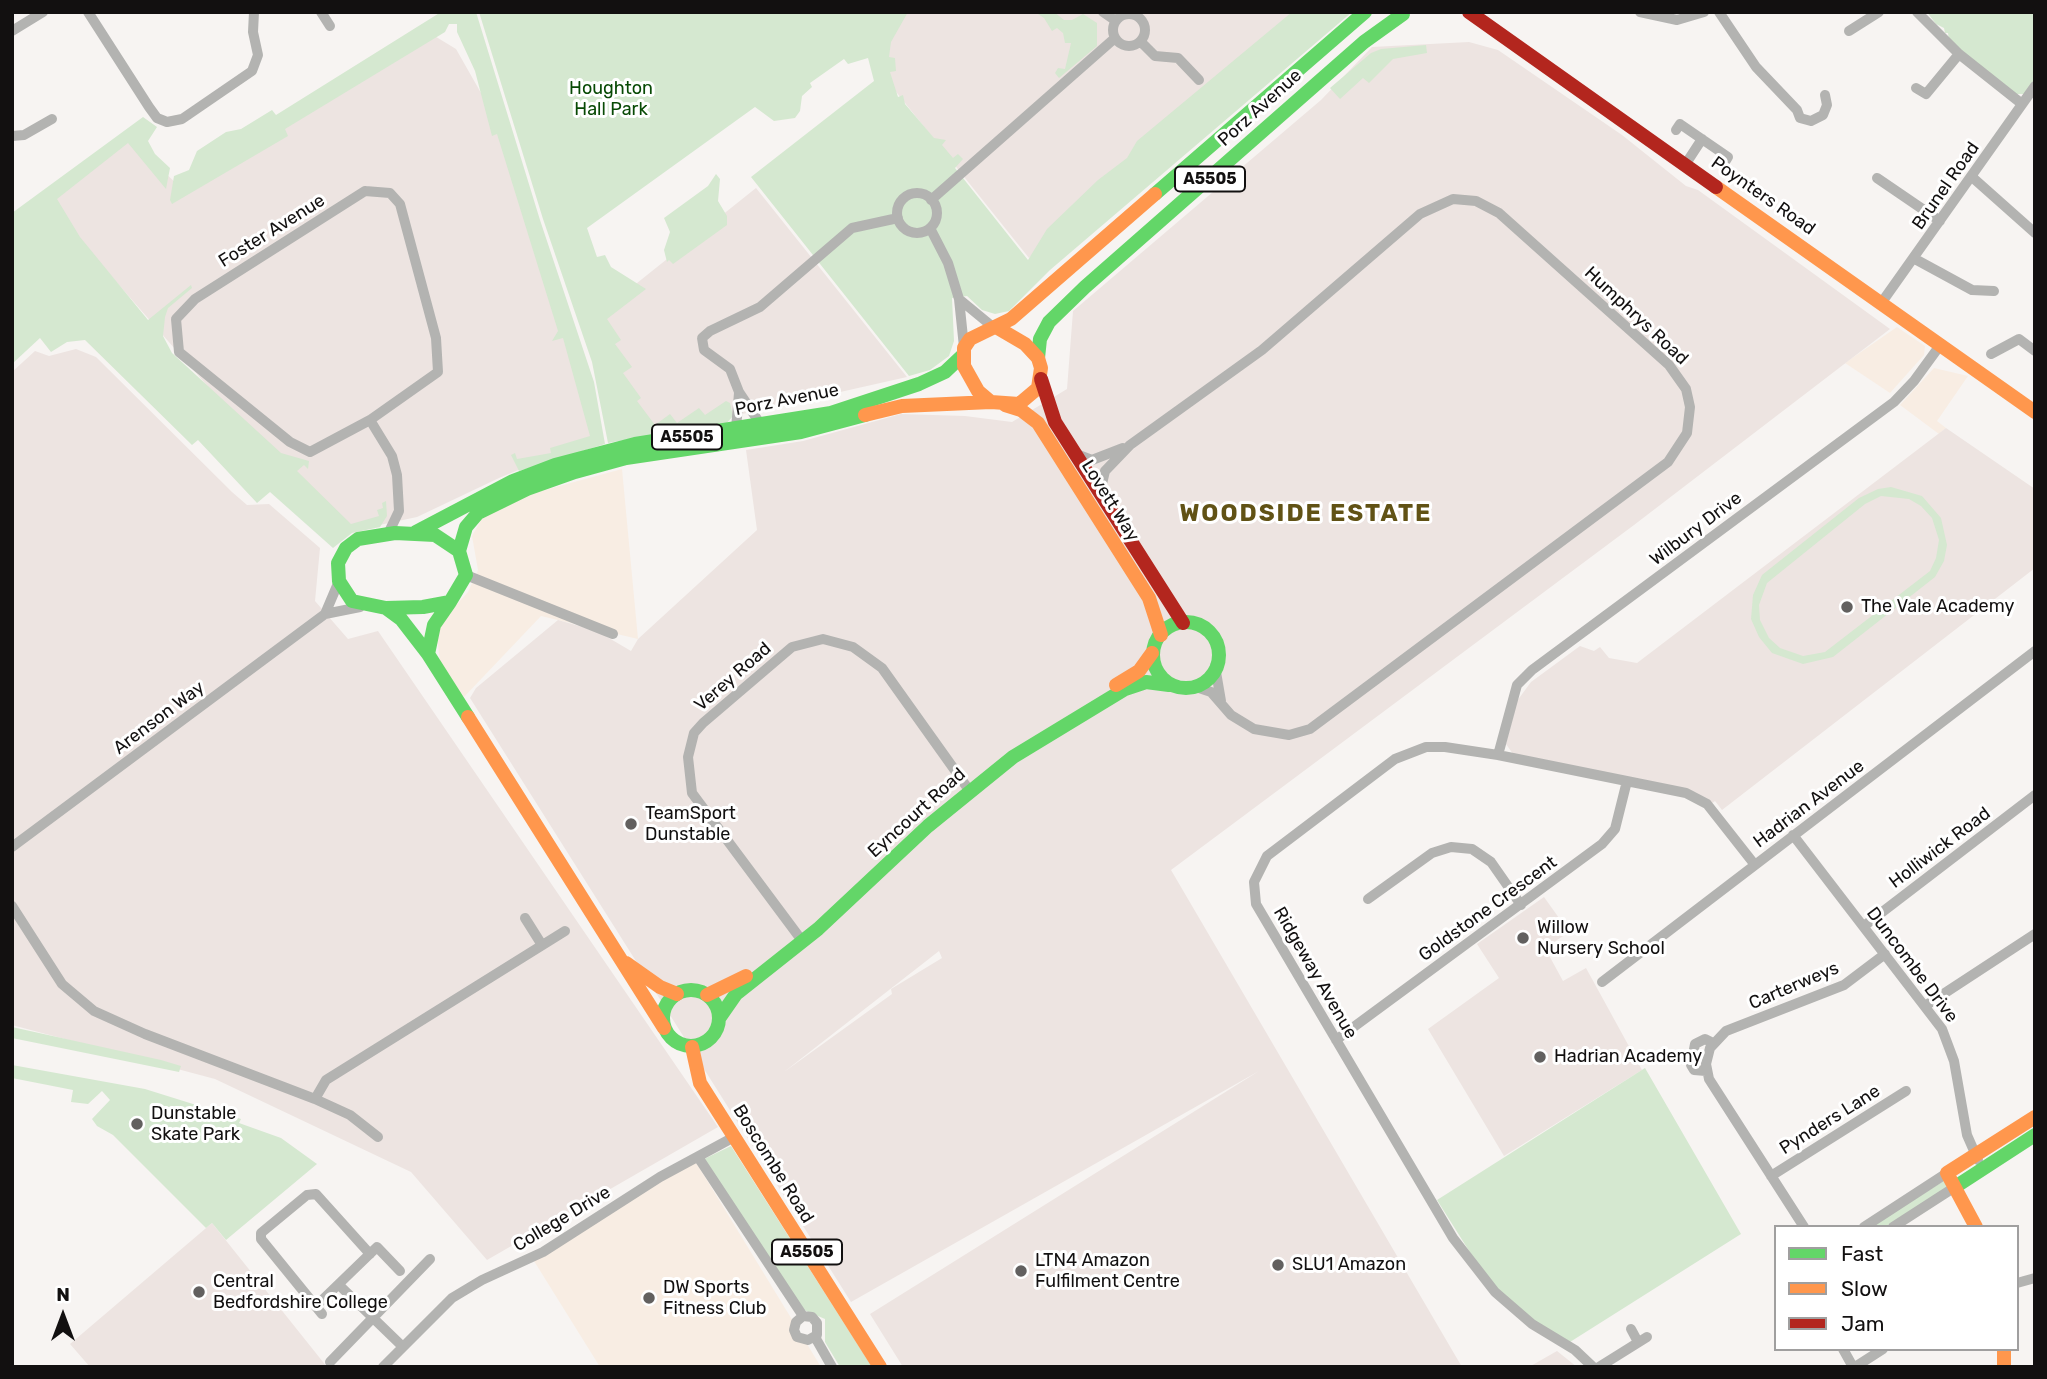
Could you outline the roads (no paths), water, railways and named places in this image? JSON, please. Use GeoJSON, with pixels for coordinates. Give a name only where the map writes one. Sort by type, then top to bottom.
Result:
{"type":"FeatureCollection","features":[{"type":"Feature","properties":{"kind":"main road","name":"Porz Avenue"},"geometry":{"type":"LineString","coordinates":[[994,327],[1011,319],[1365,12]]}},
{"type":"Feature","properties":{"kind":"main road","name":"Poynters Road"},"geometry":{"type":"LineString","coordinates":[[1469,12],[2035,412]]}},
{"type":"Feature","properties":{"kind":"main road","name":"Porz Avenue"},"geometry":{"type":"LineString","coordinates":[[1038,358],[1040,339],[1049,322],[1085,287],[1364,42],[1405,13]]}},
{"type":"Feature","properties":{"kind":"main road","name":"A5505"},"geometry":{"type":"LineString","coordinates":[[964,352],[970,339],[994,327]]}},
{"type":"Feature","properties":{"kind":"main road"},"geometry":{"type":"LineString","coordinates":[[994,327],[1025,344],[1038,358]]}},
{"type":"Feature","properties":{"kind":"main road","name":"Porz Avenue"},"geometry":{"type":"LineString","coordinates":[[413,533],[513,481],[555,465],[635,444],[831,413],[877,399],[945,372],[964,352]]}},
{"type":"Feature","properties":{"kind":"main road"},"geometry":{"type":"LineString","coordinates":[[964,352],[964,366],[970,380],[978,391],[998,403]]}},
{"type":"Feature","properties":{"kind":"main road","name":"A5505"},"geometry":{"type":"LineString","coordinates":[[998,403],[1027,400],[1038,388],[1041,379],[1038,358]]}},
{"type":"Feature","properties":{"kind":"main road","name":"Lovett Way"},"geometry":{"type":"LineString","coordinates":[[1041,379],[1055,422],[1174,613],[1183,623]]}},
{"type":"Feature","properties":{"kind":"main road","name":"Porz Avenue"},"geometry":{"type":"LineString","coordinates":[[459,551],[466,527],[478,513],[527,489],[575,472],[626,458],[801,432],[902,406],[998,403]]}},
{"type":"Feature","properties":{"kind":"main road","name":"Lovett Way"},"geometry":{"type":"LineString","coordinates":[[998,403],[1021,410],[1038,423],[1149,598],[1161,635]]}},
{"type":"Feature","properties":{"kind":"main road","name":"A5505"},"geometry":{"type":"LineString","coordinates":[[339,580],[338,563],[346,548],[358,539],[388,534],[435,535],[459,551]]}},
{"type":"Feature","properties":{"kind":"main road"},"geometry":{"type":"LineString","coordinates":[[428,654],[434,625],[466,575],[459,551]]}},
{"type":"Feature","properties":{"kind":"main road"},"geometry":{"type":"LineString","coordinates":[[339,580],[352,601],[368,606],[422,607],[450,601]]}},
{"type":"Feature","properties":{"kind":"main road"},"geometry":{"type":"LineString","coordinates":[[386,608],[401,619],[428,654],[614,953],[664,1028],[675,1042],[692,1047],[701,1045],[715,1034],[720,1017],[718,1009],[707,995],[687,990],[677,994],[664,1008],[664,1028]]}},
{"type":"Feature","properties":{"kind":"main road"},"geometry":{"type":"LineString","coordinates":[[1183,623],[1199,624],[1212,632],[1219,646],[1215,666],[1193,686],[1169,685],[1157,673],[1153,653],[1161,635],[1183,623]]}},
{"type":"Feature","properties":{"kind":"main road","name":"Eyncourt Road"},"geometry":{"type":"LineString","coordinates":[[720,1017],[736,994],[801,939],[967,787],[1065,715],[1139,671],[1153,653]]}},
{"type":"Feature","properties":{"kind":"main road","name":"Eyncourt Road"},"geometry":{"type":"LineString","coordinates":[[967,787],[1125,690],[1146,682],[1169,685]]}},
{"type":"Feature","properties":{"kind":"main road","name":"Eyncourt Road"},"geometry":{"type":"LineString","coordinates":[[707,995],[736,982],[801,939]]}},
{"type":"Feature","properties":{"kind":"main road"},"geometry":{"type":"LineString","coordinates":[[614,953],[660,988],[677,994]]}},
{"type":"Feature","properties":{"kind":"main road","name":"Boscombe Road"},"geometry":{"type":"LineString","coordinates":[[692,1047],[700,1083],[880,1367]]}},
{"type":"Feature","properties":{"kind":"main road"},"geometry":{"type":"LineString","coordinates":[[1975,1225],[1947,1173],[2035,1117]]}},
{"type":"Feature","properties":{"kind":"main road"},"geometry":{"type":"LineString","coordinates":[[1955,1187],[2035,1135]]}},
{"type":"Feature","properties":{"kind":"street"},"geometry":{"type":"LineString","coordinates":[[12,31],[43,12]]}},
{"type":"Feature","properties":{"kind":"street"},"geometry":{"type":"LineString","coordinates":[[88,12],[149,107],[157,118],[167,121],[182,119],[252,71],[258,55],[253,33],[254,12]]}},
{"type":"Feature","properties":{"kind":"street"},"geometry":{"type":"LineString","coordinates":[[321,12],[330,26]]}},
{"type":"Feature","properties":{"kind":"street"},"geometry":{"type":"LineString","coordinates":[[1103,12],[1116,21]]}},
{"type":"Feature","properties":{"kind":"street"},"geometry":{"type":"LineString","coordinates":[[1640,12],[1676,20],[1704,12]]}},
{"type":"Feature","properties":{"kind":"street"},"geometry":{"type":"LineString","coordinates":[[1719,12],[1756,67],[1797,110],[1800,118],[1811,121],[1823,115],[1828,99],[1825,95]]}},
{"type":"Feature","properties":{"kind":"street"},"geometry":{"type":"LineString","coordinates":[[1849,31],[1879,12]]}},
{"type":"Feature","properties":{"kind":"street"},"geometry":{"type":"LineString","coordinates":[[1917,12],[1959,54],[2022,104]]}},
{"type":"Feature","properties":{"kind":"street"},"geometry":{"type":"LineString","coordinates":[[1130,14],[1144,15],[1145,33],[1140,42],[1127,46],[1115,38],[1113,29],[1116,21],[1130,14]]}},
{"type":"Feature","properties":{"kind":"street"},"geometry":{"type":"LineString","coordinates":[[931,200],[1115,38]]}},
{"type":"Feature","properties":{"kind":"street"},"geometry":{"type":"LineString","coordinates":[[1140,42],[1155,56],[1178,58],[1199,80]]}},
{"type":"Feature","properties":{"kind":"street"},"geometry":{"type":"LineString","coordinates":[[1916,88],[1926,94],[1959,54]]}},
{"type":"Feature","properties":{"kind":"street","name":"Brunel Road"},"geometry":{"type":"LineString","coordinates":[[1882,302],[2035,86]]}},
{"type":"Feature","properties":{"kind":"street"},"geometry":{"type":"LineString","coordinates":[[12,136],[24,135],[52,119]]}},
{"type":"Feature","properties":{"kind":"street"},"geometry":{"type":"LineString","coordinates":[[1676,130],[1680,124],[1728,157],[1725,162]]}},
{"type":"Feature","properties":{"kind":"street"},"geometry":{"type":"LineString","coordinates":[[1685,165],[1702,139]]}},
{"type":"Feature","properties":{"kind":"street"},"geometry":{"type":"LineString","coordinates":[[1972,177],[2035,233]]}},
{"type":"Feature","properties":{"kind":"street"},"geometry":{"type":"LineString","coordinates":[[1877,178],[1940,221]]}},
{"type":"Feature","properties":{"kind":"street","name":"Foster Avenue"},"geometry":{"type":"LineString","coordinates":[[365,191],[390,192],[400,204],[436,338],[438,372],[370,420],[310,452],[289,442],[180,352],[176,336],[176,319],[195,299],[365,191]]}},
{"type":"Feature","properties":{"kind":"street"},"geometry":{"type":"LineString","coordinates":[[930,228],[911,232],[898,218],[899,205],[908,196],[920,194],[931,200],[937,211],[930,228],[948,263],[959,299],[964,352]]}},
{"type":"Feature","properties":{"kind":"street","name":"Humphrys Road"},"geometry":{"type":"LineString","coordinates":[[1100,492],[1105,471],[1130,445],[1262,350],[1420,214],[1453,200],[1476,201],[1499,213],[1669,365],[1686,389],[1690,407],[1687,433],[1668,462],[1310,729],[1289,735],[1254,729],[1239,721],[1211,692],[1193,686]]}},
{"type":"Feature","properties":{"kind":"street"},"geometry":{"type":"LineString","coordinates":[[761,425],[739,392],[730,369],[704,350],[702,338],[710,331],[760,307],[852,228],[898,218]]}},
{"type":"Feature","properties":{"kind":"street"},"geometry":{"type":"LineString","coordinates":[[1915,259],[1972,290],[1994,291]]}},
{"type":"Feature","properties":{"kind":"street"},"geometry":{"type":"LineString","coordinates":[[959,299],[994,327]]}},
{"type":"Feature","properties":{"kind":"street"},"geometry":{"type":"LineString","coordinates":[[1991,354],[2019,339],[2035,351]]}},
{"type":"Feature","properties":{"kind":"street","name":"Wilbury Drive"},"geometry":{"type":"LineString","coordinates":[[1497,755],[1517,685],[1532,670],[1894,402],[1914,381],[1941,344]]}},
{"type":"Feature","properties":{"kind":"street"},"geometry":{"type":"LineString","coordinates":[[736,429],[739,392]]}},
{"type":"Feature","properties":{"kind":"street"},"geometry":{"type":"LineString","coordinates":[[370,420],[392,456],[399,511],[413,533]]}},
{"type":"Feature","properties":{"kind":"street","name":"Humphrys Road"},"geometry":{"type":"LineString","coordinates":[[1076,454],[1092,460],[1130,445]]}},
{"type":"Feature","properties":{"kind":"street"},"geometry":{"type":"LineString","coordinates":[[388,534],[399,511]]}},
{"type":"Feature","properties":{"kind":"street"},"geometry":{"type":"LineString","coordinates":[[466,575],[613,634]]}},
{"type":"Feature","properties":{"kind":"street"},"geometry":{"type":"LineString","coordinates":[[325,614],[339,580]]}},
{"type":"Feature","properties":{"kind":"street","name":"Arenson Way"},"geometry":{"type":"LineString","coordinates":[[12,847],[325,614],[368,606]]}},
{"type":"Feature","properties":{"kind":"street","name":"Verey Road"},"geometry":{"type":"LineString","coordinates":[[801,939],[692,793],[688,757],[694,733],[703,723],[792,647],[823,639],[853,647],[882,668],[967,787]]}},
{"type":"Feature","properties":{"kind":"street","name":"Hadrian Avenue"},"geometry":{"type":"LineString","coordinates":[[1602,982],[2035,651]]}},
{"type":"Feature","properties":{"kind":"street"},"geometry":{"type":"LineString","coordinates":[[1215,666],[1222,704]]}},
{"type":"Feature","properties":{"kind":"street","name":"Ridgeway Avenue"},"geometry":{"type":"LineString","coordinates":[[1592,1367],[1575,1350],[1532,1324],[1495,1292],[1474,1267],[1414,1174],[1256,904],[1254,882],[1267,856],[1409,752],[1445,747],[1686,793],[1707,804],[1755,865]]}},
{"type":"Feature","properties":{"kind":"street","name":"Goldstone Crescent"},"geometry":{"type":"LineString","coordinates":[[1336,1040],[1602,844],[1615,829],[1628,781]]}},
{"type":"Feature","properties":{"kind":"street","name":"Holliwick Road"},"geometry":{"type":"LineString","coordinates":[[1864,926],[2035,795]]}},
{"type":"Feature","properties":{"kind":"street","name":"Duncombe Drive"},"geometry":{"type":"LineString","coordinates":[[1793,835],[1926,1006],[1949,1043],[1967,1135],[1977,1154],[1980,1171]]}},
{"type":"Feature","properties":{"kind":"street"},"geometry":{"type":"LineString","coordinates":[[1368,899],[1432,853],[1451,846],[1472,849],[1491,862],[1521,905]]}},
{"type":"Feature","properties":{"kind":"street"},"geometry":{"type":"LineString","coordinates":[[12,906],[62,984],[93,1011],[145,1034],[315,1099],[350,1115],[379,1138]]}},
{"type":"Feature","properties":{"kind":"street"},"geometry":{"type":"LineString","coordinates":[[525,918],[542,945]]}},
{"type":"Feature","properties":{"kind":"street"},"geometry":{"type":"LineString","coordinates":[[315,1099],[326,1080],[565,931]]}},
{"type":"Feature","properties":{"kind":"street"},"geometry":{"type":"LineString","coordinates":[[1926,1006],[2035,934]]}},
{"type":"Feature","properties":{"kind":"street","name":"Carterweys"},"geometry":{"type":"LineString","coordinates":[[1803,1225],[1706,1071],[1695,1070],[1692,1053],[1698,1040],[1713,1043],[1726,1031],[1844,985],[1885,954]]}},
{"type":"Feature","properties":{"kind":"street"},"geometry":{"type":"LineString","coordinates":[[1706,1071],[1713,1043]]}},
{"type":"Feature","properties":{"kind":"street","name":"Pynders Lane"},"geometry":{"type":"LineString","coordinates":[[1771,1176],[1906,1091]]}},
{"type":"Feature","properties":{"kind":"street","name":"College Drive"},"geometry":{"type":"LineString","coordinates":[[383,1367],[452,1298],[543,1252],[660,1177],[734,1137]]}},
{"type":"Feature","properties":{"kind":"street"},"geometry":{"type":"LineString","coordinates":[[698,1157],[803,1316]]}},
{"type":"Feature","properties":{"kind":"street"},"geometry":{"type":"LineString","coordinates":[[1867,1225],[1947,1173]]}},
{"type":"Feature","properties":{"kind":"street"},"geometry":{"type":"LineString","coordinates":[[1896,1225],[1955,1187]]}},
{"type":"Feature","properties":{"kind":"street"},"geometry":{"type":"LineString","coordinates":[[370,1254],[316,1194],[307,1195],[261,1233],[261,1240],[319,1310],[339,1285],[370,1254],[377,1247],[400,1271]]}},
{"type":"Feature","properties":{"kind":"street"},"geometry":{"type":"LineString","coordinates":[[330,1362],[430,1259]]}},
{"type":"Feature","properties":{"kind":"street"},"geometry":{"type":"LineString","coordinates":[[339,1285],[402,1346]]}},
{"type":"Feature","properties":{"kind":"street"},"geometry":{"type":"LineString","coordinates":[[815,1336],[805,1340],[796,1334],[796,1322],[803,1316],[812,1317],[817,1322],[815,1336],[832,1367]]}},
{"type":"Feature","properties":{"kind":"street"},"geometry":{"type":"LineString","coordinates":[[1599,1367],[1643,1339],[1630,1329]]}},
{"type":"Feature","properties":{"kind":"street"},"geometry":{"type":"LineString","coordinates":[[1844,1351],[1854,1367],[1881,1351]]}},
{"type":"Feature","properties":{"kind":"place","name":"The Vale Academy"},"geometry":{"type":"Point","coordinates":[1847,607]}},
{"type":"Feature","properties":{"kind":"place","name":"TeamSport Dunstable"},"geometry":{"type":"Point","coordinates":[631,824]}},
{"type":"Feature","properties":{"kind":"place","name":"Willow Nursery School"},"geometry":{"type":"Point","coordinates":[1523,938]}},
{"type":"Feature","properties":{"kind":"place","name":"Hadrian Academy"},"geometry":{"type":"Point","coordinates":[1540,1057]}},
{"type":"Feature","properties":{"kind":"place","name":"Dunstable Skate Park"},"geometry":{"type":"Point","coordinates":[137,1124]}},
{"type":"Feature","properties":{"kind":"place","name":"SLU1 Amazon"},"geometry":{"type":"Point","coordinates":[1278,1265]}},
{"type":"Feature","properties":{"kind":"place","name":"LTN4 Amazon Fulfilment Centre"},"geometry":{"type":"Point","coordinates":[1021,1271]}},
{"type":"Feature","properties":{"kind":"place","name":"Central Bedfordshire College"},"geometry":{"type":"Point","coordinates":[199,1292]}},
{"type":"Feature","properties":{"kind":"place","name":"DW Sports Fitness Club"},"geometry":{"type":"Point","coordinates":[649,1298]}},
{"type":"Feature","properties":{"kind":"district","name":"WOODSIDE ESTATE"},"geometry":{"type":"Point","coordinates":[1306,514]}},
{"type":"Feature","properties":{"kind":"park label","name":"Houghton Hall Park"},"geometry":{"type":"Point","coordinates":[611,99]}}]}
